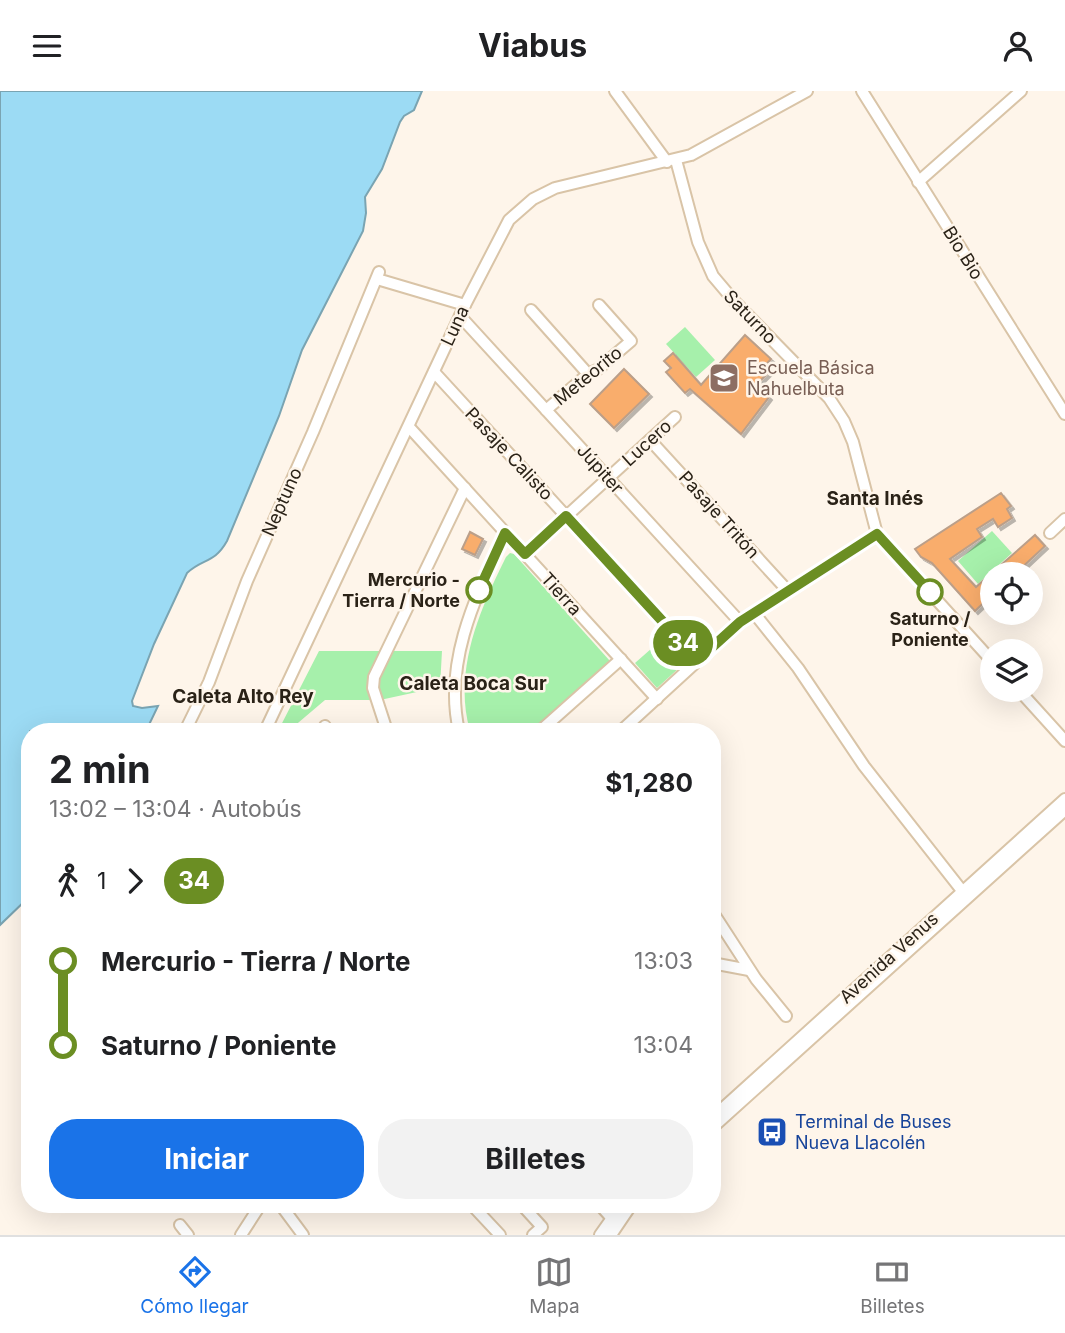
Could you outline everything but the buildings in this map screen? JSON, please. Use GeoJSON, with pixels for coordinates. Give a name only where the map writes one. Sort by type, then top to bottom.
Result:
{"type":"FeatureCollection","features":[{"type":"Feature","properties":{"kind":"street","name":"Saturno"},"geometry":{"type":"LineString","coordinates":[[615,91],[672,161],[698,242],[713,276],[735,303],[829,398],[844,422],[856,453],[877,534],[980,648]]}},
{"type":"Feature","properties":{"kind":"street","name":"Luna"},"geometry":{"type":"LineString","coordinates":[[269,723],[462,310],[504,227],[517,211],[555,188],[672,161],[710,145],[807,91]]}},
{"type":"Feature","properties":{"kind":"street","name":"Bio Bio"},"geometry":{"type":"LineString","coordinates":[[862,91],[1065,414]]}},
{"type":"Feature","properties":{"kind":"street"},"geometry":{"type":"LineString","coordinates":[[918,182],[1021,91]]}},
{"type":"Feature","properties":{"kind":"street","name":"Neptuno"},"geometry":{"type":"LineString","coordinates":[[189,723],[209,682],[247,582],[378,276],[462,310]]}},
{"type":"Feature","properties":{"kind":"street","name":"Meteorito"},"geometry":{"type":"LineString","coordinates":[[546,410],[631,341],[599,305]]}},
{"type":"Feature","properties":{"kind":"street","name":"Júpiter"},"geometry":{"type":"LineString","coordinates":[[462,310],[546,410],[740,622]]}},
{"type":"Feature","properties":{"kind":"street"},"geometry":{"type":"LineString","coordinates":[[531,310],[588,374]]}},
{"type":"Feature","properties":{"kind":"street","name":"Pasaje Calisto"},"geometry":{"type":"LineString","coordinates":[[434,372],[698,660]]}},
{"type":"Feature","properties":{"kind":"street","name":"Lucero"},"geometry":{"type":"LineString","coordinates":[[525,554],[675,417]]}},
{"type":"Feature","properties":{"kind":"street","name":"Tierra"},"geometry":{"type":"LineString","coordinates":[[409,427],[657,699]]}},
{"type":"Feature","properties":{"kind":"street","name":"Pasaje Tritón"},"geometry":{"type":"LineString","coordinates":[[650,440],[788,591]]}},
{"type":"Feature","properties":{"kind":"street"},"geometry":{"type":"LineString","coordinates":[[384,723],[373,688],[374,677],[465,488]]}},
{"type":"Feature","properties":{"kind":"street"},"geometry":{"type":"LineString","coordinates":[[1050,533],[1065,519]]}},
{"type":"Feature","properties":{"kind":"street"},"geometry":{"type":"LineString","coordinates":[[458,723],[454,689],[462,642],[477,593],[505,533]]}},
{"type":"Feature","properties":{"kind":"street"},"geometry":{"type":"LineString","coordinates":[[630,723],[740,622],[877,534]]}},
{"type":"Feature","properties":{"kind":"street"},"geometry":{"type":"LineString","coordinates":[[754,614],[798,668],[863,765],[962,892]]}},
{"type":"Feature","properties":{"kind":"street"},"geometry":{"type":"LineString","coordinates":[[549,723],[621,659]]}},
{"type":"Feature","properties":{"kind":"street"},"geometry":{"type":"LineString","coordinates":[[1030,702],[1065,741]]}},
{"type":"Feature","properties":{"kind":"street","name":"Avenida Venus"},"geometry":{"type":"LineString","coordinates":[[721,1110],[1065,799]]}},
{"type":"Feature","properties":{"kind":"street","name":"Avenida Venus"},"geometry":{"type":"LineString","coordinates":[[721,1120],[1065,810]]}},
{"type":"Feature","properties":{"kind":"street"},"geometry":{"type":"LineString","coordinates":[[721,925],[749,970],[786,1016]]}},
{"type":"Feature","properties":{"kind":"street"},"geometry":{"type":"LineString","coordinates":[[721,965],[749,970]]}},
{"type":"Feature","properties":{"kind":"street"},"geometry":{"type":"LineString","coordinates":[[241,1235],[255,1213]]}},
{"type":"Feature","properties":{"kind":"street"},"geometry":{"type":"LineString","coordinates":[[287,1213],[303,1235]]}},
{"type":"Feature","properties":{"kind":"street"},"geometry":{"type":"LineString","coordinates":[[479,1213],[500,1235]]}},
{"type":"Feature","properties":{"kind":"street"},"geometry":{"type":"LineString","coordinates":[[529,1213],[542,1227],[533,1235]]}},
{"type":"Feature","properties":{"kind":"street"},"geometry":{"type":"LineString","coordinates":[[607,1213],[615,1221]]}},
{"type":"Feature","properties":{"kind":"street"},"geometry":{"type":"LineString","coordinates":[[611,1235],[618,1213]]}},
{"type":"Feature","properties":{"kind":"street"},"geometry":{"type":"LineString","coordinates":[[600,1235],[623,1213]]}},
{"type":"Feature","properties":{"kind":"street"},"geometry":{"type":"LineString","coordinates":[[180,1225],[188,1235]]}},
{"type":"Feature","properties":{"kind":"green space"},"geometry":{"type":"Polygon","coordinates":[[[685,327],[715,360],[696,377],[666,344],[685,327]]]}},
{"type":"Feature","properties":{"kind":"green space"},"geometry":{"type":"Polygon","coordinates":[[[992,531],[1012,553],[1002,562],[980,562],[978,584],[958,561],[992,531]]]}},
{"type":"Feature","properties":{"kind":"green space"},"geometry":{"type":"Polygon","coordinates":[[[510,553],[514,554],[610,661],[542,723],[469,723],[465,686],[471,642],[510,553]]]}},
{"type":"Feature","properties":{"kind":"green space"},"geometry":{"type":"Polygon","coordinates":[[[668,634],[690,658],[657,688],[635,663],[668,634]]]}},
{"type":"Feature","properties":{"kind":"green space"},"geometry":{"type":"Polygon","coordinates":[[[319,651],[442,651],[440,687],[380,700],[325,700],[298,723],[282,723],[319,651]]]}},
{"type":"Feature","properties":{"kind":"water"},"geometry":{"type":"Polygon","coordinates":[[[0,91],[422,91],[414,110],[400,122],[382,169],[365,197],[363,231],[302,350],[279,416],[227,541],[218,554],[187,573],[154,644],[132,701],[133,706],[142,708],[158,706],[150,723],[21,723],[21,905],[0,925],[0,91]]]}},
{"type":"Feature","properties":{"kind":"bus line","name":"34"},"geometry":{"type":"LineString","coordinates":[[479,590],[505,533],[525,554],[566,516],[698,660],[740,622],[877,534],[930,592]]}},
{"type":"Feature","properties":{"kind":"place","name":"Escuela Básica Nahuelbuta"},"geometry":{"type":"Point","coordinates":[724,378]}},
{"type":"Feature","properties":{"kind":"place","name":"Mercurio - Tierra / Norte"},"geometry":{"type":"Point","coordinates":[479,590]}},
{"type":"Feature","properties":{"kind":"place","name":"Saturno / Poniente"},"geometry":{"type":"Point","coordinates":[930,592]}},
{"type":"Feature","properties":{"kind":"place","name":"Terminal de Buses Nueva Llacolén"},"geometry":{"type":"Point","coordinates":[772,1132]}},
{"type":"Feature","properties":{"kind":"district","name":"Santa Inés"},"geometry":{"type":"Point","coordinates":[875,498]}},
{"type":"Feature","properties":{"kind":"district","name":"Caleta Boca Sur"},"geometry":{"type":"Point","coordinates":[473,683]}},
{"type":"Feature","properties":{"kind":"district","name":"Caleta Alto Rey"},"geometry":{"type":"Point","coordinates":[243,696]}}]}
